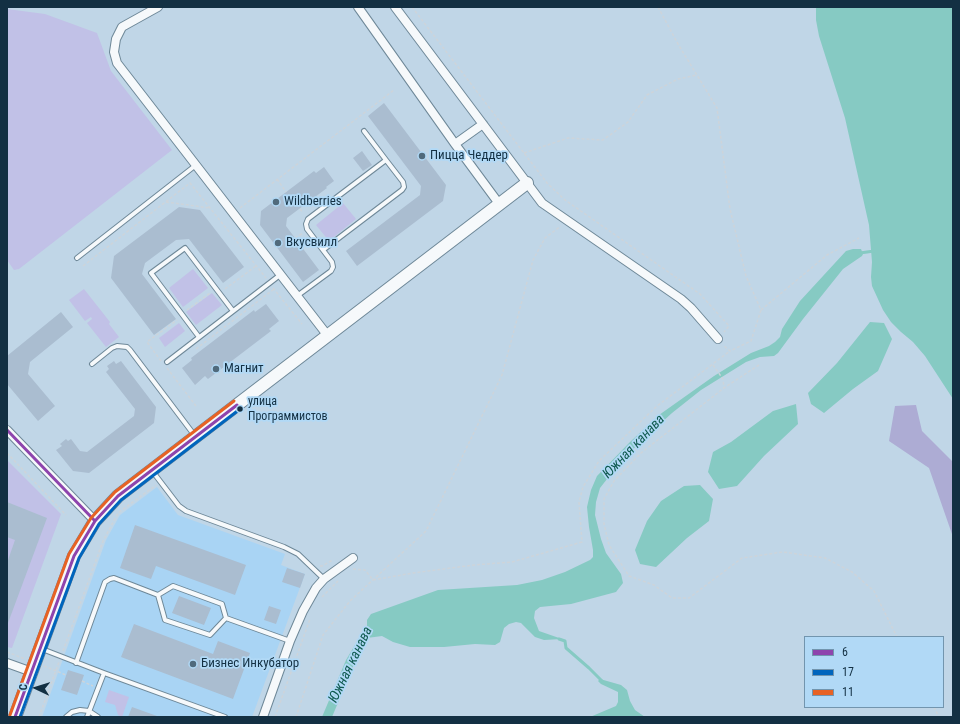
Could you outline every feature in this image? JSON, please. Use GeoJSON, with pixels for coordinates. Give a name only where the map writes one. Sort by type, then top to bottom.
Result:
{"type":"FeatureCollection","features":[{"type":"Feature","properties":{"kind":"street"},"geometry":{"type":"LineString","coordinates":[[158,7],[122,27],[116,39],[114,52],[117,63],[328,336]]}},
{"type":"Feature","properties":{"kind":"street"},"geometry":{"type":"LineString","coordinates":[[358,7],[500,205]]}},
{"type":"Feature","properties":{"kind":"street"},"geometry":{"type":"LineString","coordinates":[[395,7],[542,203],[681,299],[691,308],[718,339]]}},
{"type":"Feature","properties":{"kind":"street"},"geometry":{"type":"LineString","coordinates":[[455,144],[483,124]]}},
{"type":"Feature","properties":{"kind":"street"},"geometry":{"type":"LineString","coordinates":[[15,717],[74,556],[95,521],[118,496],[151,469],[328,336],[527,183]]}},
{"type":"Feature","properties":{"kind":"street"},"geometry":{"type":"LineString","coordinates":[[7,430],[95,521]]}},
{"type":"Feature","properties":{"kind":"street"},"geometry":{"type":"LineString","coordinates":[[262,717],[290,641],[303,611],[316,588],[324,578],[353,558]]}},
{"type":"Feature","properties":{"kind":"street"},"geometry":{"type":"LineString","coordinates":[[7,663],[32,672]]}},
{"type":"Feature","properties":{"kind":"lane"},"geometry":{"type":"LineString","coordinates":[[323,250],[404,187],[403,182],[364,131]]}},
{"type":"Feature","properties":{"kind":"lane"},"geometry":{"type":"LineString","coordinates":[[297,296],[331,271],[333,267],[332,262],[308,229],[306,224],[308,219],[386,160]]}},
{"type":"Feature","properties":{"kind":"lane"},"geometry":{"type":"LineString","coordinates":[[77,258],[196,165]]}},
{"type":"Feature","properties":{"kind":"lane"},"geometry":{"type":"LineString","coordinates":[[199,337],[151,273],[185,248],[233,311]]}},
{"type":"Feature","properties":{"kind":"lane"},"geometry":{"type":"LineString","coordinates":[[167,362],[280,275]]}},
{"type":"Feature","properties":{"kind":"lane"},"geometry":{"type":"LineString","coordinates":[[92,364],[112,348],[117,346],[127,347],[196,436]]}},
{"type":"Feature","properties":{"kind":"lane"},"geometry":{"type":"LineString","coordinates":[[151,469],[179,506],[186,511],[291,550],[298,554],[324,578]]}},
{"type":"Feature","properties":{"kind":"lane"},"geometry":{"type":"LineString","coordinates":[[76,663],[105,582],[114,578],[158,595]]}},
{"type":"Feature","properties":{"kind":"lane"},"geometry":{"type":"LineString","coordinates":[[158,595],[173,586],[222,604],[226,618]]}},
{"type":"Feature","properties":{"kind":"lane"},"geometry":{"type":"LineString","coordinates":[[158,595],[165,620],[210,635],[226,618]]}},
{"type":"Feature","properties":{"kind":"lane"},"geometry":{"type":"LineString","coordinates":[[226,618],[290,641]]}},
{"type":"Feature","properties":{"kind":"lane"},"geometry":{"type":"LineString","coordinates":[[40,649],[225,717]]}},
{"type":"Feature","properties":{"kind":"lane"},"geometry":{"type":"LineString","coordinates":[[87,717],[104,673]]}},
{"type":"Feature","properties":{"kind":"lane"},"geometry":{"type":"LineString","coordinates":[[66,717],[72,712],[80,710],[89,711],[98,717]]}},
{"type":"Feature","properties":{"kind":"path"},"geometry":{"type":"LineString","coordinates":[[412,7],[547,183],[565,200],[700,294],[729,326],[718,339],[730,351]]}},
{"type":"Feature","properties":{"kind":"path"},"geometry":{"type":"LineString","coordinates":[[658,7],[678,44],[717,108],[730,209],[746,276],[760,310]]}},
{"type":"Feature","properties":{"kind":"path"},"geometry":{"type":"LineString","coordinates":[[524,153],[568,138],[603,140],[628,122],[647,95],[678,79],[697,75]]}},
{"type":"Feature","properties":{"kind":"path"},"geometry":{"type":"LineString","coordinates":[[233,213],[394,90]]}},
{"type":"Feature","properties":{"kind":"path"},"geometry":{"type":"LineString","coordinates":[[277,179],[286,192]]}},
{"type":"Feature","properties":{"kind":"path"},"geometry":{"type":"LineString","coordinates":[[83,266],[190,183],[302,324]]}},
{"type":"Feature","properties":{"kind":"path"},"geometry":{"type":"LineString","coordinates":[[166,202],[210,208]]}},
{"type":"Feature","properties":{"kind":"path"},"geometry":{"type":"LineString","coordinates":[[296,717],[323,635],[350,601],[426,531],[502,375],[533,260],[545,238],[567,221]]}},
{"type":"Feature","properties":{"kind":"path"},"geometry":{"type":"LineString","coordinates":[[373,580],[474,565],[512,562],[582,542],[579,502],[583,487],[599,461],[657,406],[730,351],[751,341],[760,310],[827,255],[859,238]]}},
{"type":"Feature","properties":{"kind":"path"},"geometry":{"type":"LineString","coordinates":[[224,290],[256,266]]}},
{"type":"Feature","properties":{"kind":"path"},"geometry":{"type":"LineString","coordinates":[[196,406],[147,342],[179,319],[182,314],[213,290]]}},
{"type":"Feature","properties":{"kind":"path"},"geometry":{"type":"LineString","coordinates":[[193,351],[274,290]]}},
{"type":"Feature","properties":{"kind":"path"},"geometry":{"type":"LineString","coordinates":[[713,364],[723,379],[724,388]]}},
{"type":"Feature","properties":{"kind":"path"},"geometry":{"type":"LineString","coordinates":[[758,365],[724,388],[641,453],[614,481],[604,499],[604,524],[610,545],[629,576],[654,585],[672,598],[689,598],[742,558],[783,552],[825,558],[852,572],[874,591],[896,636]]}},
{"type":"Feature","properties":{"kind":"path"},"geometry":{"type":"LineString","coordinates":[[7,453],[66,515]]}},
{"type":"Feature","properties":{"kind":"path"},"geometry":{"type":"LineString","coordinates":[[40,717],[102,540],[118,513],[160,482]]}},
{"type":"Feature","properties":{"kind":"path"},"geometry":{"type":"LineString","coordinates":[[353,558],[352,569],[365,570],[373,580]]}},
{"type":"Feature","properties":{"kind":"path"},"geometry":{"type":"LineString","coordinates":[[320,566],[331,561],[343,576],[333,584],[320,600]]}},
{"type":"Feature","properties":{"kind":"path"},"geometry":{"type":"LineString","coordinates":[[275,717],[310,619]]}},
{"type":"Feature","properties":{"kind":"path"},"geometry":{"type":"LineString","coordinates":[[56,671],[66,675]]}},
{"type":"Feature","properties":{"kind":"path"},"geometry":{"type":"LineString","coordinates":[[82,682],[98,687]]}},
{"type":"Feature","properties":{"kind":"path"},"geometry":{"type":"LineString","coordinates":[[934,708],[939,717]]}},
{"type":"Feature","properties":{"kind":"shaded area"},"geometry":{"type":"Polygon","coordinates":[[[7,9],[45,14],[97,33],[111,71],[172,150],[19,269],[14,270],[7,260],[7,9]]]}},
{"type":"Feature","properties":{"kind":"shaded area"},"geometry":{"type":"Polygon","coordinates":[[[343,203],[356,219],[329,241],[316,225],[343,203]]]}},
{"type":"Feature","properties":{"kind":"shaded area"},"geometry":{"type":"Polygon","coordinates":[[[193,269],[208,288],[183,307],[169,288],[193,269]]]}},
{"type":"Feature","properties":{"kind":"shaded area"},"geometry":{"type":"Polygon","coordinates":[[[84,289],[110,322],[109,324],[119,337],[106,347],[87,323],[92,319],[91,317],[85,321],[69,300],[84,289]]]}},
{"type":"Feature","properties":{"kind":"shaded area"},"geometry":{"type":"Polygon","coordinates":[[[212,293],[222,305],[196,325],[186,312],[212,293]]]}},
{"type":"Feature","properties":{"kind":"shaded area"},"geometry":{"type":"Polygon","coordinates":[[[179,323],[185,331],[165,347],[159,338],[179,323]]]}},
{"type":"Feature","properties":{"kind":"shaded area"},"geometry":{"type":"Polygon","coordinates":[[[916,405],[922,431],[953,462],[953,537],[929,468],[889,441],[895,406],[916,405]]]}},
{"type":"Feature","properties":{"kind":"shaded area"},"geometry":{"type":"Polygon","coordinates":[[[7,460],[61,514],[12,648],[7,647],[7,460]]]}},
{"type":"Feature","properties":{"kind":"shaded area"},"geometry":{"type":"Polygon","coordinates":[[[157,487],[178,515],[285,554],[281,565],[305,574],[252,717],[42,717],[106,540],[120,515],[157,487]]]}},
{"type":"Feature","properties":{"kind":"shaded area"},"geometry":{"type":"Polygon","coordinates":[[[109,690],[129,697],[122,717],[118,715],[115,705],[105,702],[109,690]]]}},
{"type":"Feature","properties":{"kind":"water"},"geometry":{"type":"Polygon","coordinates":[[[816,7],[953,7],[953,399],[925,356],[913,342],[891,322],[883,310],[872,286],[869,225],[845,118],[819,36],[816,20],[816,7]]]}},
{"type":"Feature","properties":{"kind":"water"},"geometry":{"type":"Polygon","coordinates":[[[861,249],[863,254],[862,256],[843,269],[778,353],[774,356],[760,357],[746,362],[701,390],[672,413],[638,444],[600,488],[596,502],[595,515],[606,553],[621,574],[623,583],[616,592],[571,604],[540,607],[535,611],[534,618],[539,631],[562,639],[544,640],[535,637],[521,623],[516,622],[509,624],[504,628],[500,642],[495,645],[475,644],[444,647],[410,647],[393,642],[382,636],[367,638],[363,643],[332,717],[322,717],[346,660],[359,638],[367,628],[367,620],[371,614],[438,590],[517,585],[542,580],[565,572],[590,560],[593,557],[593,550],[587,507],[591,490],[597,476],[659,415],[714,376],[751,353],[775,342],[780,337],[782,329],[800,301],[846,251],[861,249]]]}},
{"type":"Feature","properties":{"kind":"water"},"geometry":{"type":"Polygon","coordinates":[[[870,322],[884,323],[892,339],[878,371],[824,413],[811,404],[808,393],[837,363],[870,322]]]}},
{"type":"Feature","properties":{"kind":"water"},"geometry":{"type":"Polygon","coordinates":[[[796,404],[798,424],[764,456],[737,486],[719,489],[708,472],[713,452],[731,442],[773,411],[796,404]]]}},
{"type":"Feature","properties":{"kind":"water"},"geometry":{"type":"Polygon","coordinates":[[[700,485],[713,499],[709,521],[687,538],[656,567],[640,564],[635,550],[647,521],[661,501],[684,486],[700,485]]]}},
{"type":"Feature","properties":{"kind":"water"},"geometry":{"type":"Polygon","coordinates":[[[600,679],[621,685],[627,690],[630,701],[635,710],[645,717],[590,717],[616,706],[618,702],[618,692],[601,684],[598,681],[600,679]]]}},
{"type":"Feature","properties":{"kind":"building"},"geometry":{"type":"Polygon","coordinates":[[[384,103],[446,185],[443,201],[357,266],[346,251],[420,195],[421,186],[368,116],[384,103]]]}},
{"type":"Feature","properties":{"kind":"building"},"geometry":{"type":"Polygon","coordinates":[[[362,151],[372,165],[363,171],[353,158],[362,151]]]}},
{"type":"Feature","properties":{"kind":"building"},"geometry":{"type":"Polygon","coordinates":[[[324,167],[334,181],[287,218],[286,226],[319,270],[303,282],[260,225],[261,211],[314,171],[316,173],[324,167]]]}},
{"type":"Feature","properties":{"kind":"building"},"geometry":{"type":"Polygon","coordinates":[[[179,207],[200,210],[244,267],[223,283],[189,239],[176,240],[145,263],[142,274],[176,319],[154,335],[111,278],[114,256],[179,207]]]}},
{"type":"Feature","properties":{"kind":"building"},"geometry":{"type":"Polygon","coordinates":[[[266,304],[279,321],[269,329],[271,331],[208,379],[205,376],[195,385],[182,368],[192,360],[191,358],[254,310],[255,312],[266,304]]]}},
{"type":"Feature","properties":{"kind":"building"},"geometry":{"type":"Polygon","coordinates":[[[61,312],[73,327],[30,362],[28,374],[55,406],[38,421],[7,384],[7,356],[61,312]]]}},
{"type":"Feature","properties":{"kind":"building"},"geometry":{"type":"Polygon","coordinates":[[[114,361],[116,364],[121,361],[156,407],[154,423],[89,473],[73,471],[56,450],[62,446],[60,444],[66,439],[68,441],[71,439],[80,451],[87,452],[134,416],[135,409],[106,372],[109,369],[107,366],[114,361]]]}},
{"type":"Feature","properties":{"kind":"building"},"geometry":{"type":"Polygon","coordinates":[[[7,502],[47,518],[8,623],[7,563],[15,540],[7,537],[7,502]]]}},
{"type":"Feature","properties":{"kind":"building"},"geometry":{"type":"Polygon","coordinates":[[[135,525],[246,565],[235,595],[156,566],[151,579],[120,568],[135,525]]]}},
{"type":"Feature","properties":{"kind":"building"},"geometry":{"type":"Polygon","coordinates":[[[287,568],[305,574],[300,588],[282,582],[287,568]]]}},
{"type":"Feature","properties":{"kind":"building"},"geometry":{"type":"Polygon","coordinates":[[[179,596],[211,608],[204,625],[172,613],[179,596]]]}},
{"type":"Feature","properties":{"kind":"building"},"geometry":{"type":"Polygon","coordinates":[[[269,606],[281,610],[276,624],[264,620],[269,606]]]}},
{"type":"Feature","properties":{"kind":"building","name":"Бизнес Инкубатор"},"geometry":{"type":"Polygon","coordinates":[[[134,624],[213,654],[218,641],[250,653],[233,699],[121,657],[134,624]]]}},
{"type":"Feature","properties":{"kind":"building"},"geometry":{"type":"Polygon","coordinates":[[[68,670],[84,675],[77,695],[61,690],[68,670]]]}},
{"type":"Feature","properties":{"kind":"building"},"geometry":{"type":"Polygon","coordinates":[[[132,707],[157,716],[128,717],[132,707]]]}},
{"type":"Feature","properties":{"kind":"waterway","name":"Южная канава"},"geometry":{"type":"LineString","coordinates":[[860,253],[874,251]]}},
{"type":"Feature","properties":{"kind":"waterway"},"geometry":{"type":"LineString","coordinates":[[559,639],[565,641],[566,648],[602,681]]}},
{"type":"Feature","properties":{"kind":"transit line","name":"11"},"geometry":{"type":"LineString","coordinates":[[10,715],[69,554],[91,518],[115,492],[234,401]]}},
{"type":"Feature","properties":{"kind":"transit line","name":"6"},"geometry":{"type":"LineString","coordinates":[[15,717],[74,556],[95,521],[118,496],[237,405]]}},
{"type":"Feature","properties":{"kind":"transit line","name":"17"},"geometry":{"type":"LineString","coordinates":[[20,717],[79,558],[99,524],[121,500],[240,409]]}},
{"type":"Feature","properties":{"kind":"transit line","name":"6"},"geometry":{"type":"LineString","coordinates":[[7,430],[95,521]]}},
{"type":"Feature","properties":{"kind":"place","name":"Пицца Чеддер"},"geometry":{"type":"Point","coordinates":[422,156]}},
{"type":"Feature","properties":{"kind":"place","name":"Wildberries"},"geometry":{"type":"Point","coordinates":[276,202]}},
{"type":"Feature","properties":{"kind":"place","name":"Вкусвилл"},"geometry":{"type":"Point","coordinates":[278,243]}},
{"type":"Feature","properties":{"kind":"place","name":"Магнит"},"geometry":{"type":"Point","coordinates":[216,369]}},
{"type":"Feature","properties":{"kind":"place","name":"улица Программистов"},"geometry":{"type":"Point","coordinates":[240,409]}},
{"type":"Feature","properties":{"kind":"place","name":"Бизнес Инкубатор"},"geometry":{"type":"Point","coordinates":[193,664]}}]}
